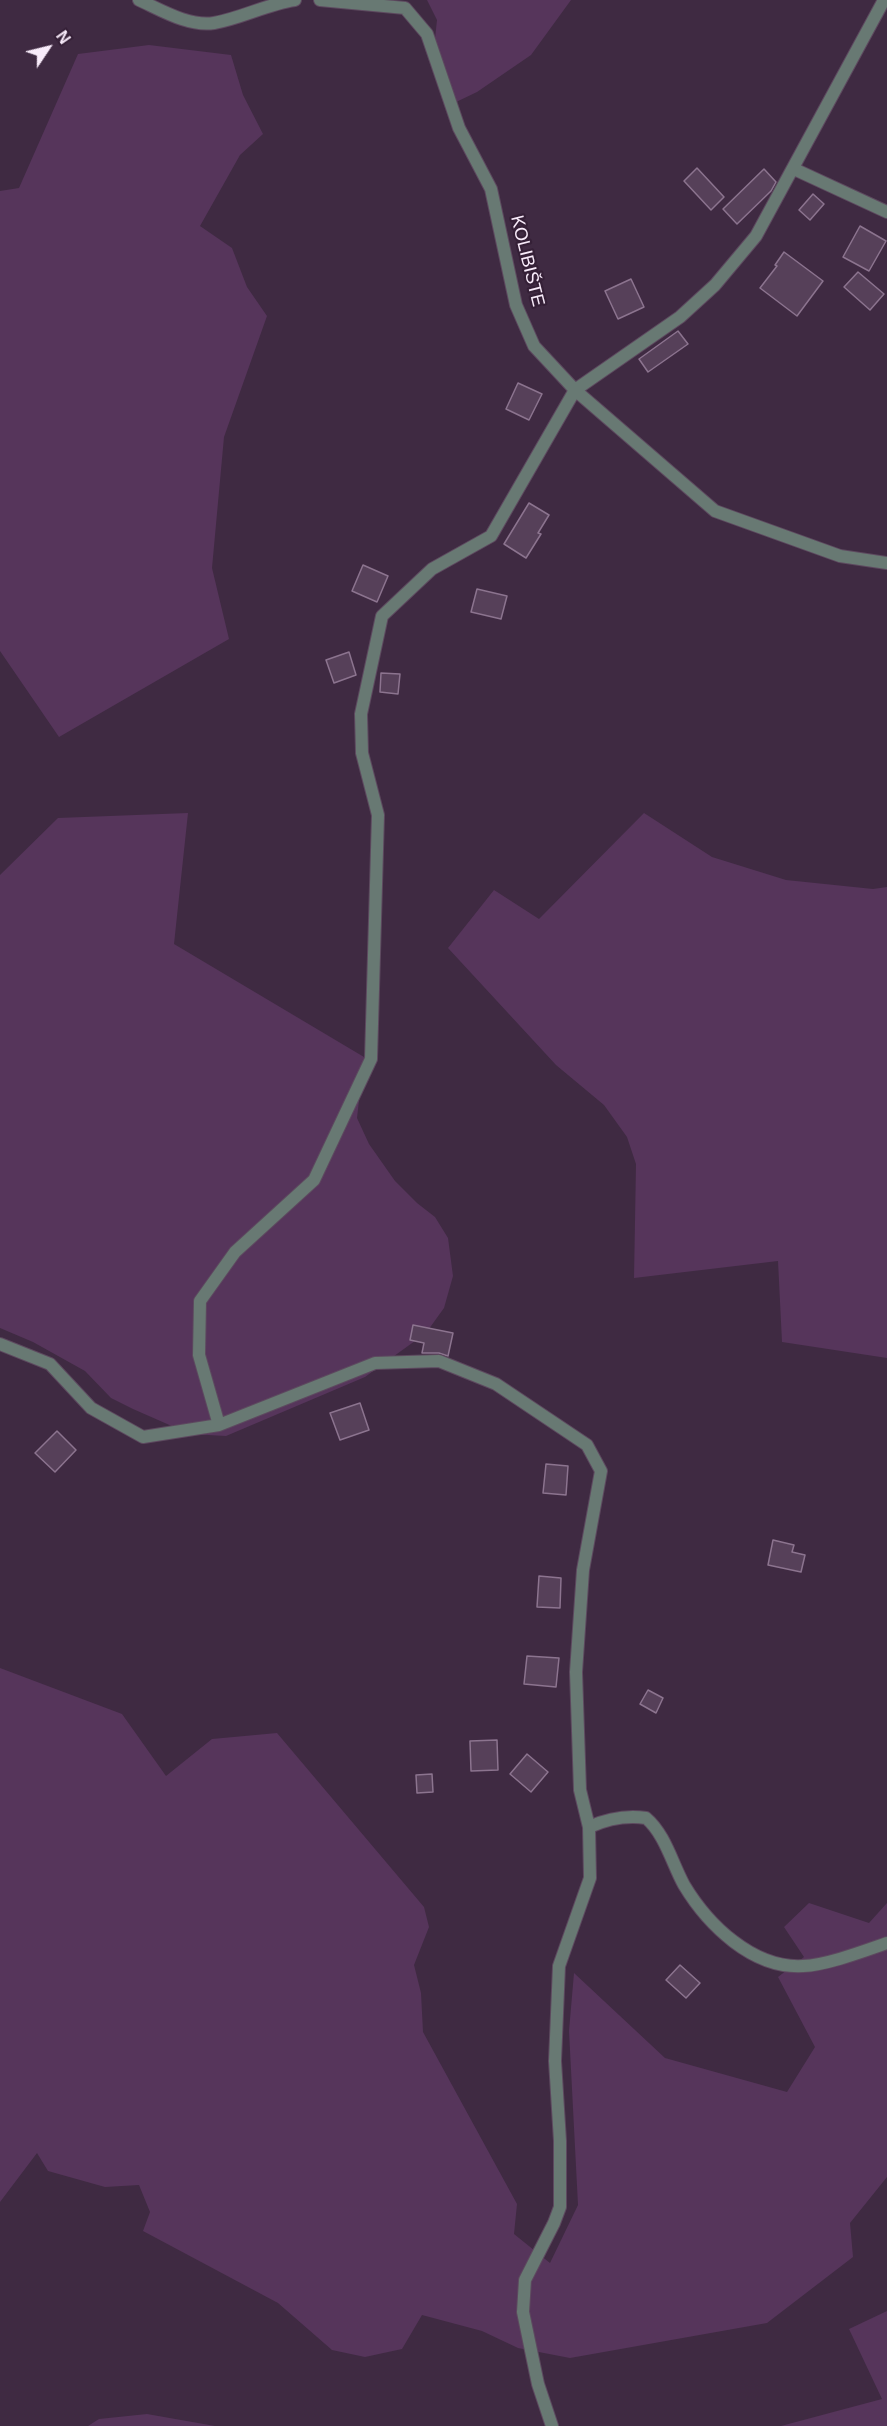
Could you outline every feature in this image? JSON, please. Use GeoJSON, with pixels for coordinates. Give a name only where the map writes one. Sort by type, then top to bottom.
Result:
{"type":"FeatureCollection","features":[{"type":"Feature","properties":{"kind":"street"},"geometry":{"type":"LineString","coordinates":[[140,0],[183,19],[213,24],[276,3],[295,0]]}},
{"type":"Feature","properties":{"kind":"street","name":"KOLIBIŠTE"},"geometry":{"type":"LineString","coordinates":[[320,0],[405,8],[427,34],[459,128],[491,189],[516,305],[534,346],[574,390],[715,511],[840,556],[887,563]]}},
{"type":"Feature","properties":{"kind":"street"},"geometry":{"type":"LineString","coordinates":[[219,1425],[199,1355],[200,1300],[235,1252],[314,1180],[371,1059],[378,815],[362,753],[361,714],[382,616],[432,569],[491,536],[574,390],[680,316],[715,285],[756,236],[884,0]]}},
{"type":"Feature","properties":{"kind":"street"},"geometry":{"type":"LineString","coordinates":[[794,169],[887,213]]}},
{"type":"Feature","properties":{"kind":"street"},"geometry":{"type":"LineString","coordinates":[[0,1344],[50,1364],[91,1408],[143,1437],[219,1425],[375,1363],[439,1360],[496,1384],[587,1445],[601,1471],[583,1570],[576,1672],[580,1790],[589,1827],[590,1878],[559,1966],[555,2061],[560,2141],[560,2207],[525,2280],[524,2312],[538,2384],[552,2426]]}},
{"type":"Feature","properties":{"kind":"street"},"geometry":{"type":"LineString","coordinates":[[589,1827],[605,1820],[633,1816],[646,1818],[658,1833],[684,1885],[703,1912],[726,1936],[747,1951],[768,1960],[787,1966],[805,1966],[887,1943]]}},
{"type":"Feature","properties":{"kind":"shaded area"},"geometry":{"type":"Polygon","coordinates":[[[427,0],[571,0],[531,55],[477,92],[454,103],[434,48],[437,20],[427,0]]]}},
{"type":"Feature","properties":{"kind":"shaded area"},"geometry":{"type":"Polygon","coordinates":[[[149,45],[231,55],[243,95],[263,134],[240,155],[200,226],[232,248],[247,287],[267,316],[224,437],[212,568],[229,639],[59,737],[0,651],[0,191],[19,188],[78,54],[149,45]]]}},
{"type":"Feature","properties":{"kind":"shaded area"},"geometry":{"type":"Polygon","coordinates":[[[188,813],[174,944],[364,1057],[357,1118],[369,1144],[395,1181],[435,1217],[448,1238],[453,1276],[444,1308],[426,1333],[365,1377],[226,1436],[190,1434],[133,1409],[111,1398],[85,1371],[33,1342],[0,1328],[0,875],[58,818],[188,813]]]}},
{"type":"Feature","properties":{"kind":"shaded area"},"geometry":{"type":"Polygon","coordinates":[[[644,813],[712,857],[786,880],[873,889],[887,887],[887,1358],[782,1342],[778,1261],[634,1278],[636,1164],[627,1137],[604,1105],[556,1065],[448,948],[494,890],[539,919],[644,813]]]}},
{"type":"Feature","properties":{"kind":"shaded area"},"geometry":{"type":"Polygon","coordinates":[[[0,1668],[122,1714],[166,1776],[212,1739],[277,1733],[424,1907],[429,1927],[414,1965],[421,1993],[423,2032],[517,2204],[514,2234],[550,2263],[578,2205],[569,2031],[574,1973],[665,2058],[787,2092],[815,2047],[778,1977],[804,1957],[784,1927],[809,1903],[869,1923],[887,1903],[887,2177],[850,2223],[853,2257],[767,2323],[570,2358],[518,2348],[482,2331],[422,2315],[402,2349],[365,2357],[332,2350],[278,2303],[143,2231],[150,2212],[139,2185],[105,2187],[48,2171],[37,2153],[0,2202],[0,1668]]]}},
{"type":"Feature","properties":{"kind":"shaded area"},"geometry":{"type":"Polygon","coordinates":[[[887,2311],[887,2426],[781,2426],[882,2399],[849,2329],[887,2311]]]}},
{"type":"Feature","properties":{"kind":"shaded area"},"geometry":{"type":"Polygon","coordinates":[[[147,2414],[215,2426],[88,2426],[99,2419],[147,2414]]]}},
{"type":"Feature","properties":{"kind":"building"},"geometry":{"type":"Polygon","coordinates":[[[697,168],[724,197],[711,210],[684,181],[697,168]]]}},
{"type":"Feature","properties":{"kind":"building"},"geometry":{"type":"Polygon","coordinates":[[[764,169],[776,182],[771,191],[737,224],[723,209],[764,169]]]}},
{"type":"Feature","properties":{"kind":"building"},"geometry":{"type":"Polygon","coordinates":[[[813,194],[824,204],[810,220],[799,210],[813,194]]]}},
{"type":"Feature","properties":{"kind":"building"},"geometry":{"type":"Polygon","coordinates":[[[860,226],[886,241],[869,271],[843,257],[860,226]]]}},
{"type":"Feature","properties":{"kind":"building"},"geometry":{"type":"Polygon","coordinates":[[[784,252],[823,281],[797,316],[760,288],[777,266],[775,265],[784,252]]]}},
{"type":"Feature","properties":{"kind":"building"},"geometry":{"type":"Polygon","coordinates":[[[858,272],[884,294],[870,310],[844,287],[858,272]]]}},
{"type":"Feature","properties":{"kind":"building"},"geometry":{"type":"Polygon","coordinates":[[[631,279],[644,307],[618,319],[605,291],[631,279]]]}},
{"type":"Feature","properties":{"kind":"building"},"geometry":{"type":"Polygon","coordinates":[[[678,331],[688,344],[648,372],[639,359],[678,331]]]}},
{"type":"Feature","properties":{"kind":"building"},"geometry":{"type":"Polygon","coordinates":[[[518,383],[542,394],[529,420],[506,409],[518,383]]]}},
{"type":"Feature","properties":{"kind":"building"},"geometry":{"type":"Polygon","coordinates":[[[529,503],[549,515],[538,533],[541,534],[526,558],[504,544],[529,503]]]}},
{"type":"Feature","properties":{"kind":"building"},"geometry":{"type":"Polygon","coordinates":[[[363,565],[388,576],[377,602],[352,591],[363,565]]]}},
{"type":"Feature","properties":{"kind":"building"},"geometry":{"type":"Polygon","coordinates":[[[477,589],[507,596],[501,619],[471,612],[477,589]]]}},
{"type":"Feature","properties":{"kind":"building"},"geometry":{"type":"Polygon","coordinates":[[[349,652],[356,675],[334,683],[326,660],[349,652]]]}},
{"type":"Feature","properties":{"kind":"building"},"geometry":{"type":"Polygon","coordinates":[[[381,673],[400,674],[398,694],[380,692],[381,673]]]}},
{"type":"Feature","properties":{"kind":"building"},"geometry":{"type":"Polygon","coordinates":[[[413,1325],[453,1333],[448,1356],[439,1353],[422,1353],[424,1343],[410,1340],[413,1325]]]}},
{"type":"Feature","properties":{"kind":"building"},"geometry":{"type":"Polygon","coordinates":[[[360,1403],[369,1430],[340,1440],[330,1413],[360,1403]]]}},
{"type":"Feature","properties":{"kind":"building"},"geometry":{"type":"Polygon","coordinates":[[[57,1431],[76,1450],[55,1472],[35,1453],[57,1431]]]}},
{"type":"Feature","properties":{"kind":"building"},"geometry":{"type":"Polygon","coordinates":[[[546,1464],[568,1466],[566,1495],[543,1493],[546,1464]]]}},
{"type":"Feature","properties":{"kind":"building"},"geometry":{"type":"Polygon","coordinates":[[[773,1540],[794,1545],[792,1552],[805,1555],[801,1572],[768,1565],[773,1540]]]}},
{"type":"Feature","properties":{"kind":"building"},"geometry":{"type":"Polygon","coordinates":[[[539,1576],[561,1578],[560,1608],[537,1607],[539,1576]]]}},
{"type":"Feature","properties":{"kind":"building"},"geometry":{"type":"Polygon","coordinates":[[[527,1656],[559,1658],[556,1687],[524,1684],[527,1656]]]}},
{"type":"Feature","properties":{"kind":"building"},"geometry":{"type":"Polygon","coordinates":[[[648,1690],[663,1698],[656,1713],[640,1704],[648,1690]]]}},
{"type":"Feature","properties":{"kind":"building"},"geometry":{"type":"Polygon","coordinates":[[[497,1740],[498,1770],[471,1771],[470,1741],[497,1740]]]}},
{"type":"Feature","properties":{"kind":"building"},"geometry":{"type":"Polygon","coordinates":[[[527,1754],[548,1772],[531,1792],[510,1774],[527,1754]]]}},
{"type":"Feature","properties":{"kind":"building"},"geometry":{"type":"Polygon","coordinates":[[[432,1774],[433,1792],[417,1793],[416,1775],[432,1774]]]}},
{"type":"Feature","properties":{"kind":"building"},"geometry":{"type":"Polygon","coordinates":[[[680,1965],[700,1983],[686,1998],[666,1980],[680,1965]]]}}]}
